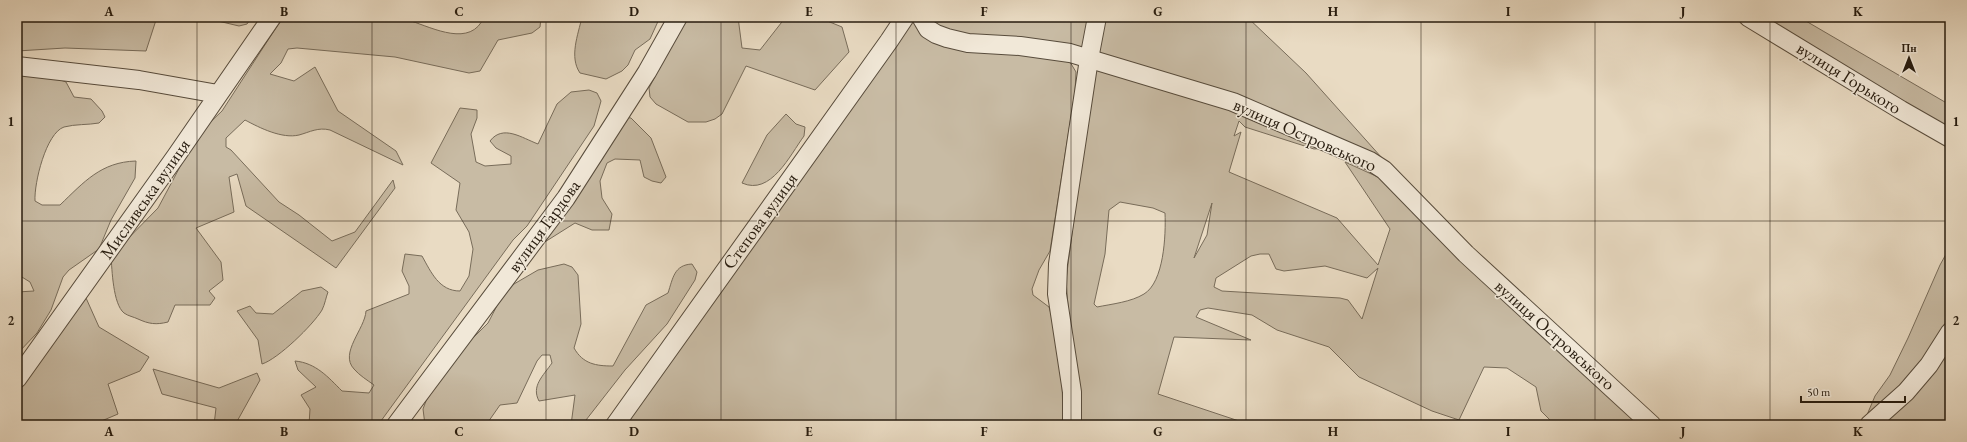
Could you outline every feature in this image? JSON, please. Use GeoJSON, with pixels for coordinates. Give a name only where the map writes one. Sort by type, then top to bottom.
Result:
{"type":"FeatureCollection","features":[{"type":"Feature","properties":{"kind":"street","name":"Мисливська вулиця"},"geometry":{"type":"LineString","coordinates":[[17,379],[272,17]]}},
{"type":"Feature","properties":{"kind":"street","name":"вулиця Гардова"},"geometry":{"type":"LineString","coordinates":[[396,425],[566,198],[643,79],[678,17]]}},
{"type":"Feature","properties":{"kind":"street","name":"Степова вулиця"},"geometry":{"type":"LineString","coordinates":[[615,425],[885,48],[905,17]]}},
{"type":"Feature","properties":{"kind":"street","name":"вулиця Островського"},"geometry":{"type":"LineString","coordinates":[[921,17],[928,29],[947,38],[968,42],[1052,50],[1089,58],[1233,102],[1370,161],[1384,170],[1466,254],[1652,425]]}},
{"type":"Feature","properties":{"kind":"street"},"geometry":{"type":"LineString","coordinates":[[1072,425],[1072,392],[1057,294],[1058,264],[1089,58],[1097,17]]}},
{"type":"Feature","properties":{"kind":"street","name":"вулиця Горького"},"geometry":{"type":"LineString","coordinates":[[1748,17],[1950,138]]}},
{"type":"Feature","properties":{"kind":"street"},"geometry":{"type":"LineString","coordinates":[[17,66],[140,80],[218,94]]}},
{"type":"Feature","properties":{"kind":"street"},"geometry":{"type":"LineString","coordinates":[[1869,425],[1906,392],[1928,365],[1950,332]]}},
{"type":"Feature","properties":{"kind":"shaded area"},"geometry":{"type":"Polygon","coordinates":[[[17,17],[157,17],[146,51],[65,48],[17,51],[17,17]]]}},
{"type":"Feature","properties":{"kind":"shaded area"},"geometry":{"type":"Polygon","coordinates":[[[201,17],[252,17],[247,24],[239,26],[201,17]]]}},
{"type":"Feature","properties":{"kind":"shaded area"},"geometry":{"type":"Polygon","coordinates":[[[283,17],[408,17],[411,21],[430,28],[461,34],[470,32],[478,26],[484,17],[541,17],[540,27],[532,33],[498,40],[480,71],[469,73],[395,57],[297,48],[288,49],[281,63],[270,74],[294,81],[315,67],[338,111],[396,151],[403,165],[330,130],[318,129],[292,136],[278,134],[245,120],[226,138],[226,147],[231,150],[279,202],[299,215],[332,241],[355,232],[393,180],[395,188],[336,268],[246,206],[237,174],[229,177],[234,212],[196,228],[221,262],[223,280],[209,291],[215,298],[210,305],[175,305],[168,322],[160,324],[146,322],[124,313],[120,309],[115,295],[111,256],[158,208],[197,135],[222,111],[283,17]]]}},
{"type":"Feature","properties":{"kind":"shaded area"},"geometry":{"type":"Polygon","coordinates":[[[582,17],[660,17],[650,39],[635,50],[628,65],[622,71],[606,79],[580,73],[577,67],[575,60],[575,46],[582,17]]]}},
{"type":"Feature","properties":{"kind":"shaded area"},"geometry":{"type":"Polygon","coordinates":[[[685,17],[738,17],[742,48],[760,50],[785,18],[820,18],[842,27],[849,52],[815,90],[746,66],[722,114],[715,119],[706,122],[688,122],[656,104],[650,97],[649,88],[685,17]]]}},
{"type":"Feature","properties":{"kind":"shaded area"},"geometry":{"type":"Polygon","coordinates":[[[926,17],[1089,17],[1082,50],[955,36],[926,17]]]}},
{"type":"Feature","properties":{"kind":"shaded area"},"geometry":{"type":"Polygon","coordinates":[[[1104,17],[1247,17],[1306,73],[1390,167],[1328,148],[1314,149],[1245,127],[1239,121],[1234,136],[1241,132],[1229,172],[1337,218],[1378,265],[1390,229],[1345,162],[1378,177],[1644,425],[1555,425],[1541,411],[1536,387],[1507,368],[1484,367],[1459,420],[1432,411],[1359,377],[1329,347],[1277,330],[1252,315],[1208,308],[1200,310],[1196,317],[1251,340],[1174,337],[1158,394],[1251,425],[1077,425],[1066,280],[1092,77],[1101,56],[1098,49],[1104,17]],[[1120,202],[1109,210],[1105,254],[1094,304],[1097,307],[1139,297],[1151,288],[1160,269],[1164,245],[1165,213],[1153,208],[1120,202]],[[1212,203],[1194,258],[1207,235],[1212,203]],[[1269,254],[1251,256],[1216,278],[1214,287],[1222,291],[1340,298],[1348,300],[1362,319],[1378,268],[1367,278],[1325,266],[1284,271],[1276,269],[1269,254]]]}},
{"type":"Feature","properties":{"kind":"shaded area"},"geometry":{"type":"Polygon","coordinates":[[[1759,17],[1799,17],[1950,105],[1950,131],[1759,17]]]}},
{"type":"Feature","properties":{"kind":"shaded area"},"geometry":{"type":"Polygon","coordinates":[[[915,18],[916,22],[1070,62],[1076,72],[1075,91],[1050,251],[1039,270],[1032,289],[1033,295],[1049,307],[1052,317],[1062,376],[1063,425],[622,425],[915,18]]]}},
{"type":"Feature","properties":{"kind":"shaded area"},"geometry":{"type":"Polygon","coordinates":[[[17,74],[58,79],[66,82],[74,97],[91,99],[102,111],[105,117],[99,123],[68,126],[58,131],[47,148],[42,160],[35,193],[35,201],[42,205],[60,205],[85,181],[103,169],[124,162],[136,161],[135,178],[111,220],[99,249],[69,270],[63,277],[51,310],[37,333],[17,354],[17,292],[34,291],[30,282],[17,274],[17,216],[20,214],[19,203],[17,203],[17,74]]]}},
{"type":"Feature","properties":{"kind":"shaded area"},"geometry":{"type":"Polygon","coordinates":[[[589,90],[597,93],[601,101],[594,126],[527,226],[513,240],[378,425],[309,425],[310,409],[301,395],[316,387],[298,370],[295,361],[302,362],[315,368],[327,376],[342,391],[369,393],[374,385],[354,369],[350,363],[349,356],[351,348],[365,318],[366,311],[409,294],[409,286],[402,271],[405,254],[422,256],[436,280],[446,288],[460,291],[469,276],[473,249],[469,232],[456,210],[460,183],[431,163],[460,108],[477,110],[477,118],[471,134],[476,162],[485,166],[511,164],[511,156],[496,148],[490,141],[495,136],[501,133],[513,134],[538,144],[557,104],[571,92],[589,90]]]}},
{"type":"Feature","properties":{"kind":"shaded area"},"geometry":{"type":"Polygon","coordinates":[[[786,114],[796,124],[805,127],[804,136],[786,163],[771,179],[762,184],[752,185],[742,183],[767,135],[786,114]]]}},
{"type":"Feature","properties":{"kind":"shaded area"},"geometry":{"type":"Polygon","coordinates":[[[622,117],[631,118],[651,138],[666,177],[661,183],[644,177],[640,160],[615,159],[607,163],[600,181],[602,198],[612,214],[609,230],[592,230],[575,223],[540,245],[622,117]]]}},
{"type":"Feature","properties":{"kind":"shaded area"},"geometry":{"type":"Polygon","coordinates":[[[1950,247],[1950,322],[1920,368],[1864,422],[1875,396],[1890,375],[1940,265],[1950,247]]]}},
{"type":"Feature","properties":{"kind":"shaded area"},"geometry":{"type":"Polygon","coordinates":[[[564,264],[572,267],[578,275],[581,324],[574,348],[586,361],[596,365],[607,366],[613,366],[646,305],[668,293],[675,273],[681,267],[692,264],[697,272],[695,280],[667,324],[625,370],[586,420],[584,425],[571,425],[575,395],[539,401],[536,391],[537,386],[552,363],[550,355],[542,355],[537,361],[517,403],[500,405],[486,425],[425,425],[423,409],[426,401],[456,355],[488,323],[501,298],[514,284],[538,270],[564,264]]]}},
{"type":"Feature","properties":{"kind":"shaded area"},"geometry":{"type":"Polygon","coordinates":[[[321,287],[328,292],[322,310],[286,349],[262,364],[258,340],[237,311],[250,306],[256,313],[273,314],[302,291],[321,287]]]}},
{"type":"Feature","properties":{"kind":"shaded area"},"geometry":{"type":"Polygon","coordinates":[[[82,289],[99,327],[149,357],[140,371],[108,384],[118,414],[92,425],[17,425],[17,378],[82,289]]]}},
{"type":"Feature","properties":{"kind":"shaded area"},"geometry":{"type":"Polygon","coordinates":[[[1950,339],[1950,425],[1877,425],[1950,339]]]}},
{"type":"Feature","properties":{"kind":"shaded area"},"geometry":{"type":"Polygon","coordinates":[[[153,369],[219,388],[257,373],[260,380],[235,425],[214,425],[216,408],[162,394],[153,369]]]}}]}
